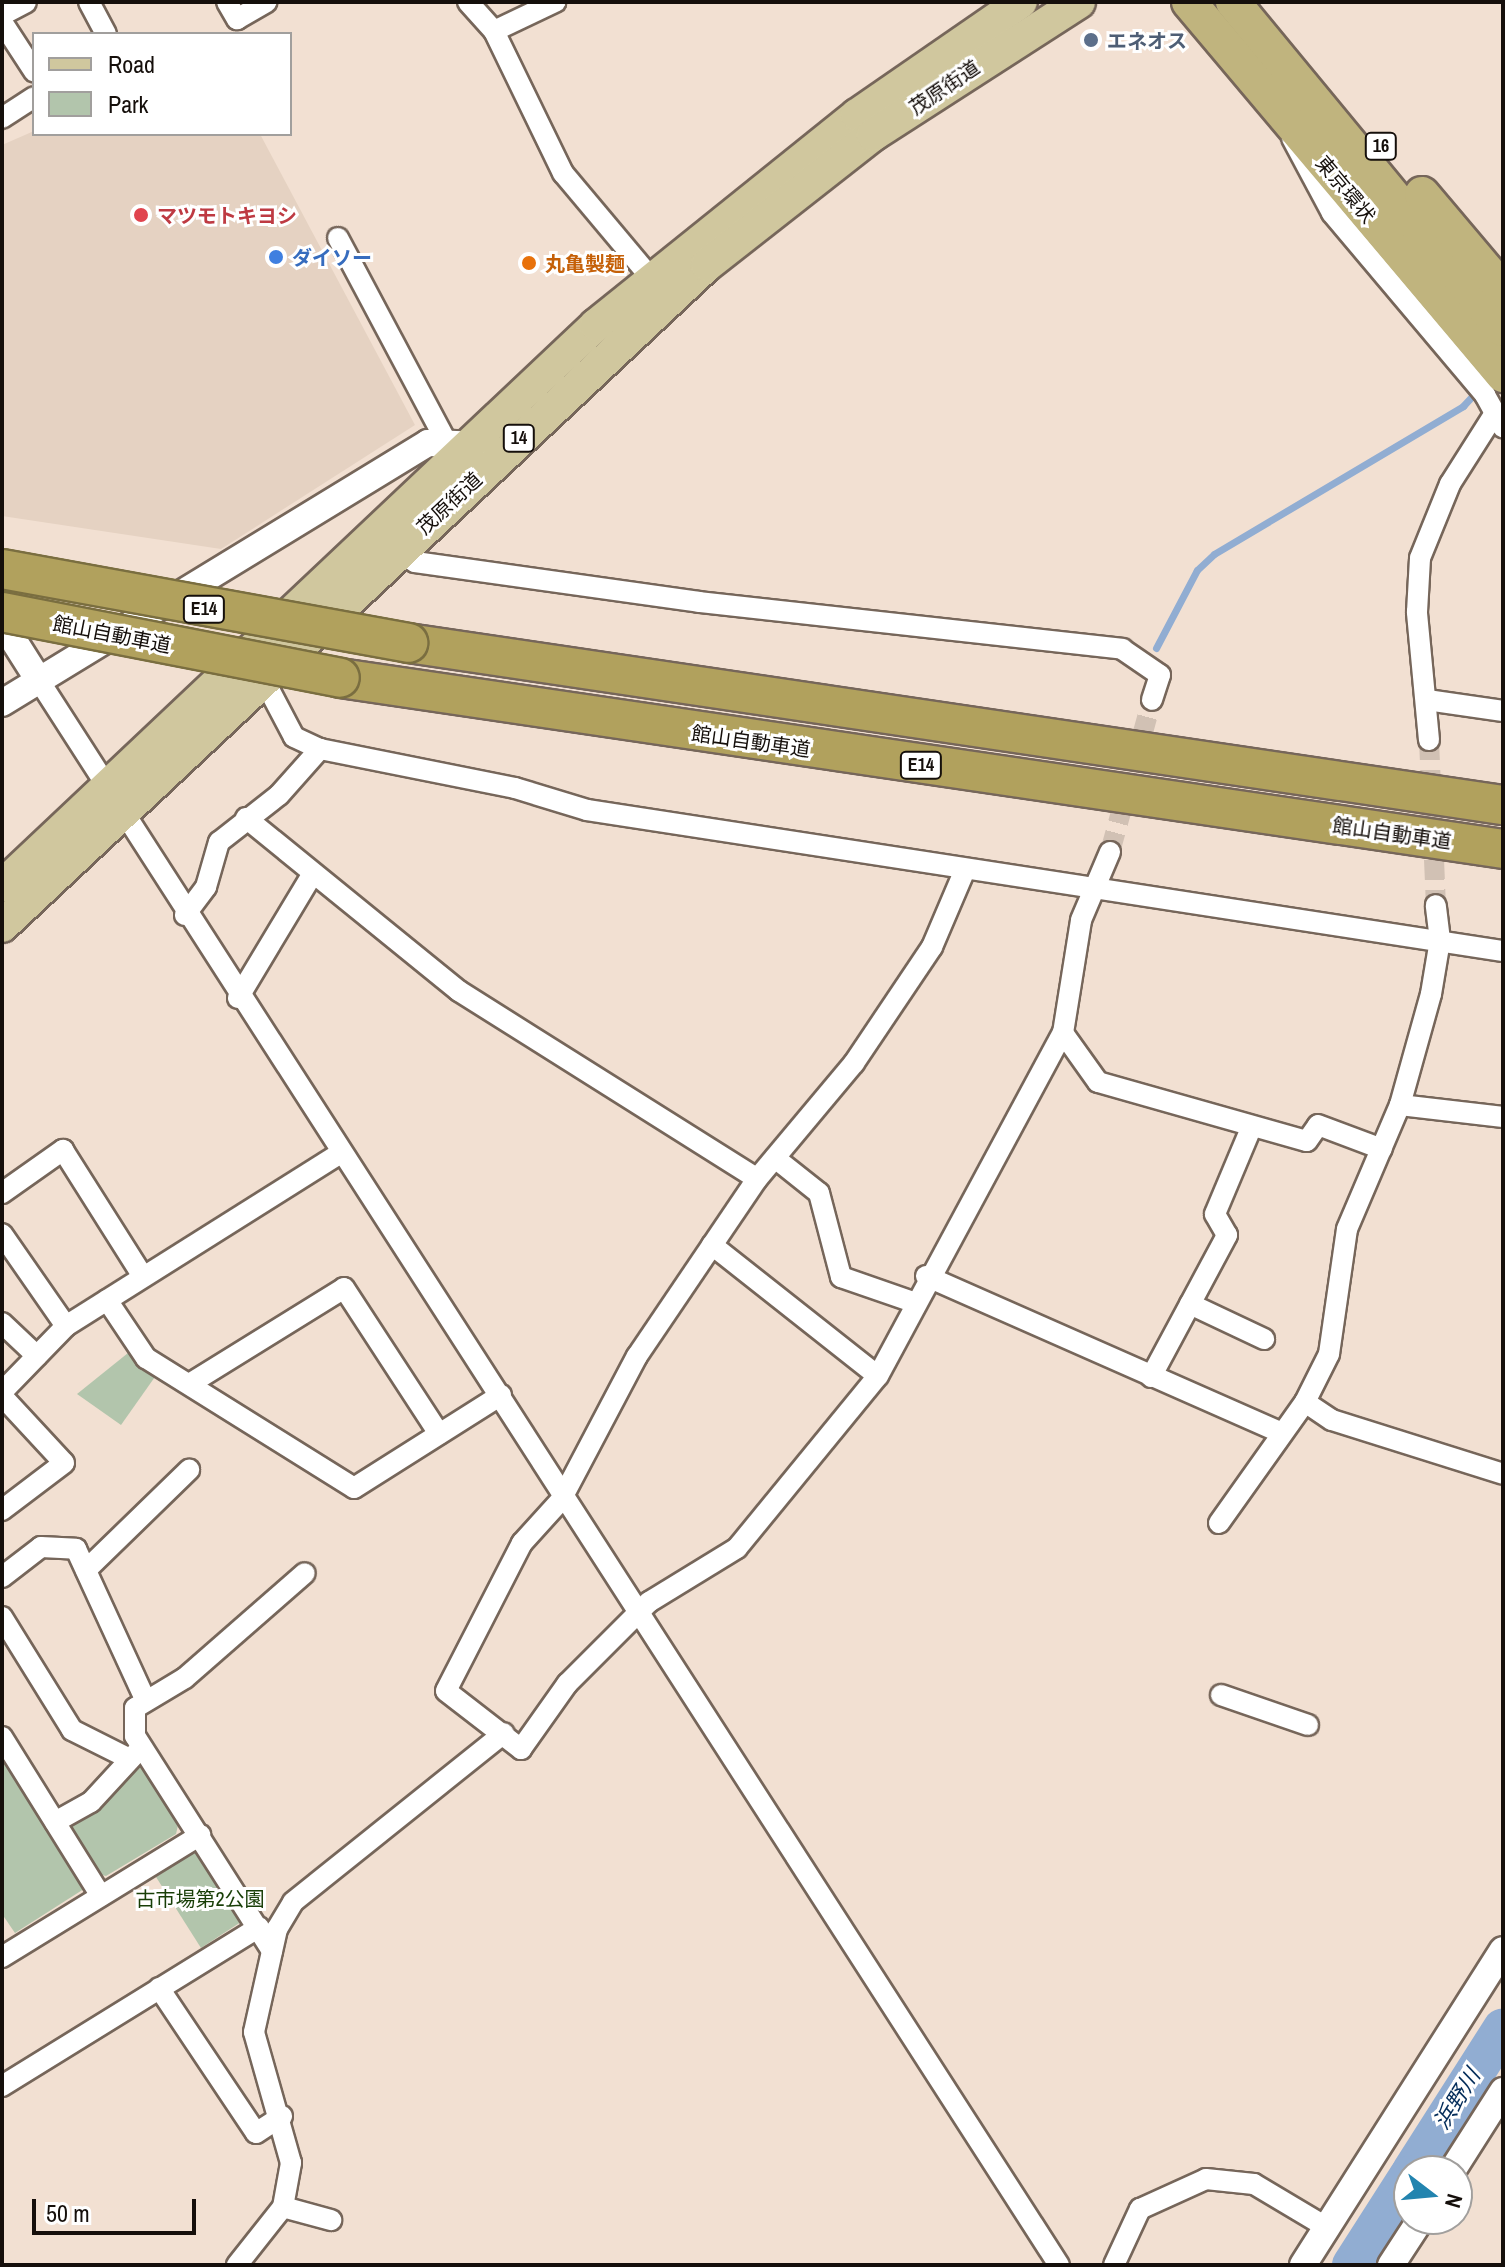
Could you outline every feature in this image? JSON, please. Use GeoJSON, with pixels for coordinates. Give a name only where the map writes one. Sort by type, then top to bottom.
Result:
{"type":"FeatureCollection","features":[{"type":"Feature","properties":{"kind":"highway","name":"東京環状"},"geometry":{"type":"LineString","coordinates":[[1189,2],[1299,108],[1503,329]]}},
{"type":"Feature","properties":{"kind":"highway","name":"東京環状"},"geometry":{"type":"LineString","coordinates":[[1233,2],[1299,108],[1503,375]]}},
{"type":"Feature","properties":{"kind":"highway","name":"16"},"geometry":{"type":"LineString","coordinates":[[1259,2],[1503,290]]}},
{"type":"Feature","properties":{"kind":"highway","name":"E14"},"geometry":{"type":"LineString","coordinates":[[2,569],[408,643],[1503,805]]}},
{"type":"Feature","properties":{"kind":"highway","name":"館山自動車道"},"geometry":{"type":"LineString","coordinates":[[2,612],[340,678],[1503,849]]}},
{"type":"Feature","properties":{"kind":"main road","name":"茂原街道"},"geometry":{"type":"LineString","coordinates":[[2,886],[107,789],[458,440],[651,278],[908,77],[1021,2]]}},
{"type":"Feature","properties":{"kind":"main road","name":"茂原街道"},"geometry":{"type":"LineString","coordinates":[[2,926],[123,817],[398,551],[707,265],[837,163],[1079,2]]}},
{"type":"Feature","properties":{"kind":"street"},"geometry":{"type":"LineString","coordinates":[[2,15],[26,2]]}},
{"type":"Feature","properties":{"kind":"street"},"geometry":{"type":"LineString","coordinates":[[89,2],[105,32]]}},
{"type":"Feature","properties":{"kind":"street"},"geometry":{"type":"LineString","coordinates":[[227,2],[237,19],[266,2]]}},
{"type":"Feature","properties":{"kind":"street"},"geometry":{"type":"LineString","coordinates":[[468,2],[494,31],[563,173],[651,278]]}},
{"type":"Feature","properties":{"kind":"street"},"geometry":{"type":"LineString","coordinates":[[494,31],[555,2]]}},
{"type":"Feature","properties":{"kind":"street"},"geometry":{"type":"LineString","coordinates":[[2,22],[32,68]]}},
{"type":"Feature","properties":{"kind":"street"},"geometry":{"type":"LineString","coordinates":[[2,118],[32,98]]}},
{"type":"Feature","properties":{"kind":"street"},"geometry":{"type":"LineString","coordinates":[[1299,108],[1296,153],[1332,213],[1499,420],[1450,484],[1420,558],[1417,612],[1429,740]]}},
{"type":"Feature","properties":{"kind":"street"},"geometry":{"type":"LineString","coordinates":[[338,238],[458,440]]}},
{"type":"Feature","properties":{"kind":"street"},"geometry":{"type":"LineString","coordinates":[[2,703],[38,679],[458,440],[506,451]]}},
{"type":"Feature","properties":{"kind":"street"},"geometry":{"type":"LineString","coordinates":[[398,551],[415,562],[699,602],[1122,649],[1160,675],[1152,700]]}},
{"type":"Feature","properties":{"kind":"street"},"geometry":{"type":"LineString","coordinates":[[2,622],[238,998],[501,1395],[561,1500],[639,1612],[1059,2265]]}},
{"type":"Feature","properties":{"kind":"street"},"geometry":{"type":"LineString","coordinates":[[264,680],[294,737],[320,749],[515,788],[587,810],[1096,893],[1503,951]]}},
{"type":"Feature","properties":{"kind":"street"},"geometry":{"type":"LineString","coordinates":[[1427,700],[1503,711]]}},
{"type":"Feature","properties":{"kind":"street"},"geometry":{"type":"LineString","coordinates":[[185,915],[206,887],[219,842],[320,749]]}},
{"type":"Feature","properties":{"kind":"street"},"geometry":{"type":"LineString","coordinates":[[246,818],[312,875],[459,991],[757,1179]]}},
{"type":"Feature","properties":{"kind":"street"},"geometry":{"type":"LineString","coordinates":[[964,872],[932,947],[854,1063],[757,1179],[637,1356],[561,1500],[522,1543],[446,1691],[521,1749],[567,1684],[639,1612],[680,1577],[737,1548],[878,1376],[916,1303],[926,1276],[1016,1131],[1063,1033],[1081,920],[1096,893],[1110,852]]}},
{"type":"Feature","properties":{"kind":"street"},"geometry":{"type":"LineString","coordinates":[[238,998],[312,875]]}},
{"type":"Feature","properties":{"kind":"street"},"geometry":{"type":"LineString","coordinates":[[1219,1523],[1305,1402],[1329,1354],[1347,1229],[1400,1105],[1440,940],[1436,905]]}},
{"type":"Feature","properties":{"kind":"street"},"geometry":{"type":"LineString","coordinates":[[1063,1033],[1098,1082],[1307,1141],[1318,1125],[1382,1149]]}},
{"type":"Feature","properties":{"kind":"street"},"geometry":{"type":"LineString","coordinates":[[1400,1105],[1503,1117]]}},
{"type":"Feature","properties":{"kind":"street"},"geometry":{"type":"LineString","coordinates":[[1151,1377],[1227,1235],[1215,1214],[1252,1126]]}},
{"type":"Feature","properties":{"kind":"street"},"geometry":{"type":"LineString","coordinates":[[2,1193],[63,1150],[142,1275]]}},
{"type":"Feature","properties":{"kind":"street"},"geometry":{"type":"LineString","coordinates":[[2,1510],[64,1463],[2,1394],[37,1356],[66,1326],[142,1275],[339,1154]]}},
{"type":"Feature","properties":{"kind":"street"},"geometry":{"type":"LineString","coordinates":[[775,1158],[819,1193],[841,1277],[916,1303]]}},
{"type":"Feature","properties":{"kind":"street"},"geometry":{"type":"LineString","coordinates":[[2,1234],[66,1326]]}},
{"type":"Feature","properties":{"kind":"street"},"geometry":{"type":"LineString","coordinates":[[712,1245],[878,1376]]}},
{"type":"Feature","properties":{"kind":"street"},"geometry":{"type":"LineString","coordinates":[[926,1276],[1282,1433]]}},
{"type":"Feature","properties":{"kind":"street"},"geometry":{"type":"LineString","coordinates":[[191,1383],[344,1288],[439,1434]]}},
{"type":"Feature","properties":{"kind":"street"},"geometry":{"type":"LineString","coordinates":[[107,1300],[146,1358],[191,1383],[354,1488],[501,1395]]}},
{"type":"Feature","properties":{"kind":"street"},"geometry":{"type":"LineString","coordinates":[[1190,1304],[1264,1339]]}},
{"type":"Feature","properties":{"kind":"street"},"geometry":{"type":"LineString","coordinates":[[2,1323],[37,1356]]}},
{"type":"Feature","properties":{"kind":"street"},"geometry":{"type":"LineString","coordinates":[[1305,1402],[1332,1420],[1503,1474]]}},
{"type":"Feature","properties":{"kind":"street"},"geometry":{"type":"LineString","coordinates":[[86,1570],[189,1470]]}},
{"type":"Feature","properties":{"kind":"street"},"geometry":{"type":"LineString","coordinates":[[2,1577],[41,1547],[76,1549],[145,1699]]}},
{"type":"Feature","properties":{"kind":"street"},"geometry":{"type":"LineString","coordinates":[[55,1822],[91,1802],[136,1753],[135,1708],[145,1699],[185,1678],[305,1573]]}},
{"type":"Feature","properties":{"kind":"street"},"geometry":{"type":"LineString","coordinates":[[2,1617],[72,1730],[136,1753],[200,1835],[272,1951]]}},
{"type":"Feature","properties":{"kind":"street"},"geometry":{"type":"LineString","coordinates":[[1221,1695],[1308,1725]]}},
{"type":"Feature","properties":{"kind":"street"},"geometry":{"type":"LineString","coordinates":[[237,2265],[283,2207],[291,2153],[254,2032],[272,1951],[293,1902],[504,1733]]}},
{"type":"Feature","properties":{"kind":"street"},"geometry":{"type":"LineString","coordinates":[[2,1737],[101,1896]]}},
{"type":"Feature","properties":{"kind":"street"},"geometry":{"type":"LineString","coordinates":[[6,1947],[101,1896],[200,1835]]}},
{"type":"Feature","properties":{"kind":"street"},"geometry":{"type":"LineString","coordinates":[[2,2086],[259,1927]]}},
{"type":"Feature","properties":{"kind":"street"},"geometry":{"type":"LineString","coordinates":[[1303,2265],[1503,1950]]}},
{"type":"Feature","properties":{"kind":"street"},"geometry":{"type":"LineString","coordinates":[[159,1988],[256,2133],[282,2116]]}},
{"type":"Feature","properties":{"kind":"street"},"geometry":{"type":"LineString","coordinates":[[1462,2155],[1503,2091]]}},
{"type":"Feature","properties":{"kind":"street"},"geometry":{"type":"LineString","coordinates":[[1114,2265],[1140,2209],[1206,2179],[1254,2184],[1326,2227]]}},
{"type":"Feature","properties":{"kind":"street"},"geometry":{"type":"LineString","coordinates":[[283,2207],[331,2220]]}},
{"type":"Feature","properties":{"kind":"street"},"geometry":{"type":"LineString","coordinates":[[1391,2265],[1411,2235]]}},
{"type":"Feature","properties":{"kind":"shaded area"},"geometry":{"type":"Polygon","coordinates":[[[32,132],[32,136],[261,136],[415,425],[221,549],[2,516],[2,145],[32,132]]]}},
{"type":"Feature","properties":{"kind":"green space"},"geometry":{"type":"Polygon","coordinates":[[[128,1353],[157,1374],[121,1425],[77,1394],[128,1353]]]}},
{"type":"Feature","properties":{"kind":"green space","name":"古市場第2公園"},"geometry":{"type":"Polygon","coordinates":[[[2,1754],[87,1887],[15,1933],[2,1914],[2,1754]]]}},
{"type":"Feature","properties":{"kind":"green space"},"geometry":{"type":"Polygon","coordinates":[[[142,1763],[179,1821],[176,1834],[106,1876],[94,1873],[68,1828],[103,1804],[131,1764],[142,1763]]]}},
{"type":"Feature","properties":{"kind":"green space","name":"古市場第2公園"},"geometry":{"type":"Polygon","coordinates":[[[199,1849],[244,1920],[201,1948],[156,1877],[199,1849]]]}},
{"type":"Feature","properties":{"kind":"waterway"},"geometry":{"type":"LineString","coordinates":[[1156,648],[1197,570],[1214,554],[1463,406],[1479,389]]}},
{"type":"Feature","properties":{"kind":"waterway","name":"浜野川"},"geometry":{"type":"LineString","coordinates":[[1422,2155],[1503,2028]]}},
{"type":"Feature","properties":{"kind":"waterway","name":"浜野川"},"geometry":{"type":"LineString","coordinates":[[1352,2265],[1393,2201]]}},
{"type":"Feature","properties":{"kind":"tunnel"},"geometry":{"type":"LineString","coordinates":[[1110,852],[1152,700]]}},
{"type":"Feature","properties":{"kind":"tunnel"},"geometry":{"type":"LineString","coordinates":[[1429,740],[1436,905]]}},
{"type":"Feature","properties":{"kind":"place","name":"エネオス"},"geometry":{"type":"Point","coordinates":[1091,40]}},
{"type":"Feature","properties":{"kind":"place","name":"マツモトキヨシ"},"geometry":{"type":"Point","coordinates":[141,215]}},
{"type":"Feature","properties":{"kind":"place","name":"ダイソー"},"geometry":{"type":"Point","coordinates":[276,257]}},
{"type":"Feature","properties":{"kind":"place","name":"丸亀製麺"},"geometry":{"type":"Point","coordinates":[529,263]}}]}
